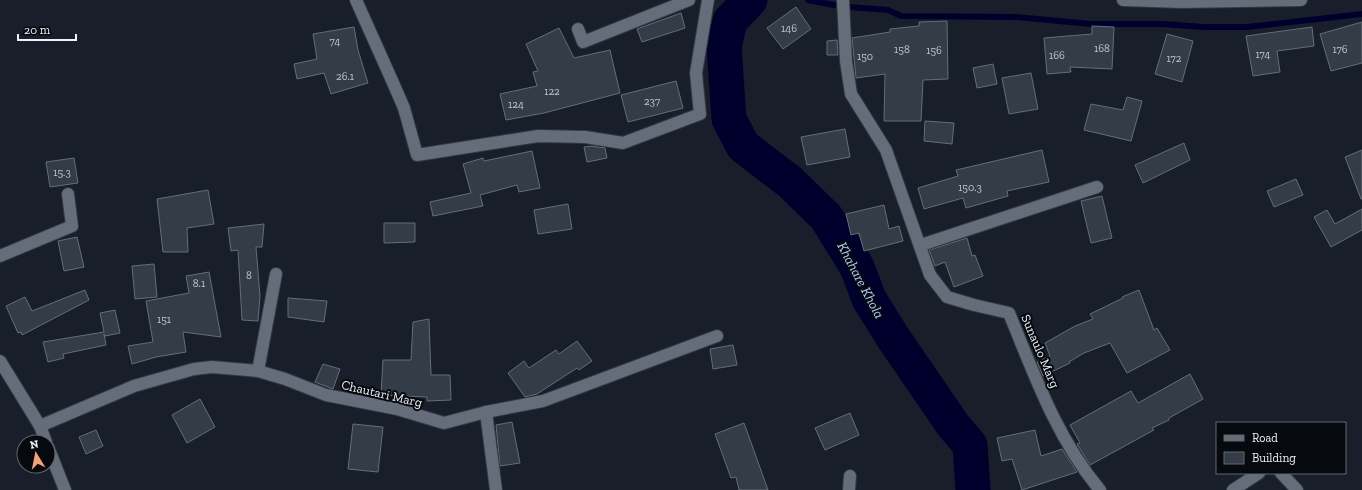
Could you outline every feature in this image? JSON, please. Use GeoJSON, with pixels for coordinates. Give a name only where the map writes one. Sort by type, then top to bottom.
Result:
{"type":"FeatureCollection","features":[{"type":"Feature","properties":{"kind":"street"},"geometry":{"type":"LineString","coordinates":[[356,0],[404,108],[417,155],[538,136],[585,137],[623,143],[700,114],[696,73],[708,0]]}},
{"type":"Feature","properties":{"kind":"street"},"geometry":{"type":"LineString","coordinates":[[578,29],[583,42],[689,0]]}},
{"type":"Feature","properties":{"kind":"street","name":"Sunaulo Marg"},"geometry":{"type":"LineString","coordinates":[[843,0],[846,61],[851,94],[886,150],[921,245],[930,275],[947,297],[1009,313],[1032,370],[1066,442],[1085,472],[1100,490]]}},
{"type":"Feature","properties":{"kind":"street"},"geometry":{"type":"LineString","coordinates":[[1123,0],[1182,2],[1301,0]]}},
{"type":"Feature","properties":{"kind":"street"},"geometry":{"type":"LineString","coordinates":[[921,245],[1097,187]]}},
{"type":"Feature","properties":{"kind":"street"},"geometry":{"type":"LineString","coordinates":[[0,256],[72,226],[68,194]]}},
{"type":"Feature","properties":{"kind":"street"},"geometry":{"type":"LineString","coordinates":[[258,371],[276,274]]}},
{"type":"Feature","properties":{"kind":"street","name":"Chautari Marg"},"geometry":{"type":"LineString","coordinates":[[40,426],[134,386],[194,368],[212,367],[258,371],[285,378],[326,395],[398,409],[444,423],[486,412],[543,401],[717,336]]}},
{"type":"Feature","properties":{"kind":"street"},"geometry":{"type":"LineString","coordinates":[[0,361],[40,426],[43,434]]}},
{"type":"Feature","properties":{"kind":"street"},"geometry":{"type":"LineString","coordinates":[[486,412],[496,490]]}},
{"type":"Feature","properties":{"kind":"street"},"geometry":{"type":"LineString","coordinates":[[56,467],[65,490]]}},
{"type":"Feature","properties":{"kind":"street"},"geometry":{"type":"LineString","coordinates":[[1233,490],[1257,474]]}},
{"type":"Feature","properties":{"kind":"street"},"geometry":{"type":"LineString","coordinates":[[1282,474],[1296,490]]}},
{"type":"Feature","properties":{"kind":"street"},"geometry":{"type":"LineString","coordinates":[[849,490],[850,476]]}},
{"type":"Feature","properties":{"kind":"building"},"geometry":{"type":"Polygon","coordinates":[[[796,7],[811,29],[783,49],[767,28],[796,7]]]}},
{"type":"Feature","properties":{"kind":"building"},"geometry":{"type":"Polygon","coordinates":[[[681,13],[685,28],[642,42],[637,29],[681,13]]]}},
{"type":"Feature","properties":{"kind":"building"},"geometry":{"type":"Polygon","coordinates":[[[947,21],[948,79],[923,80],[921,121],[884,121],[885,74],[856,78],[852,38],[890,32],[890,29],[919,26],[919,22],[947,21]]]}},
{"type":"Feature","properties":{"kind":"building"},"geometry":{"type":"Polygon","coordinates":[[[1362,22],[1362,63],[1331,71],[1320,34],[1362,22]]]}},
{"type":"Feature","properties":{"kind":"building"},"geometry":{"type":"Polygon","coordinates":[[[1092,26],[1114,27],[1112,69],[1070,67],[1071,72],[1047,74],[1044,38],[1092,34],[1092,26]]]}},
{"type":"Feature","properties":{"kind":"building"},"geometry":{"type":"Polygon","coordinates":[[[354,27],[358,50],[368,83],[331,94],[324,73],[297,79],[294,64],[317,59],[313,34],[354,27]]]}},
{"type":"Feature","properties":{"kind":"building"},"geometry":{"type":"Polygon","coordinates":[[[1312,27],[1314,46],[1277,51],[1280,72],[1253,76],[1246,36],[1312,27]]]}},
{"type":"Feature","properties":{"kind":"building"},"geometry":{"type":"Polygon","coordinates":[[[559,28],[574,58],[610,50],[620,93],[544,113],[506,120],[500,94],[537,86],[533,72],[538,71],[526,44],[559,28]]]}},
{"type":"Feature","properties":{"kind":"building"},"geometry":{"type":"Polygon","coordinates":[[[1167,34],[1193,41],[1182,82],[1155,74],[1167,34]]]}},
{"type":"Feature","properties":{"kind":"building"},"geometry":{"type":"Polygon","coordinates":[[[837,40],[838,55],[827,55],[827,41],[837,40]]]}},
{"type":"Feature","properties":{"kind":"building"},"geometry":{"type":"Polygon","coordinates":[[[993,64],[997,84],[977,88],[973,68],[993,64]]]}},
{"type":"Feature","properties":{"kind":"building"},"geometry":{"type":"Polygon","coordinates":[[[1031,73],[1038,109],[1009,114],[1002,78],[1031,73]]]}},
{"type":"Feature","properties":{"kind":"building"},"geometry":{"type":"Polygon","coordinates":[[[676,81],[683,108],[628,122],[621,95],[676,81]]]}},
{"type":"Feature","properties":{"kind":"building"},"geometry":{"type":"Polygon","coordinates":[[[1127,97],[1142,101],[1131,141],[1084,130],[1091,104],[1123,110],[1127,97]]]}},
{"type":"Feature","properties":{"kind":"building"},"geometry":{"type":"Polygon","coordinates":[[[925,121],[954,123],[952,144],[924,141],[925,121]]]}},
{"type":"Feature","properties":{"kind":"building"},"geometry":{"type":"Polygon","coordinates":[[[845,129],[850,157],[807,165],[801,137],[845,129]]]}},
{"type":"Feature","properties":{"kind":"building"},"geometry":{"type":"Polygon","coordinates":[[[1184,143],[1190,160],[1143,183],[1135,165],[1184,143]]]}},
{"type":"Feature","properties":{"kind":"building"},"geometry":{"type":"Polygon","coordinates":[[[592,146],[605,148],[607,158],[587,162],[584,147],[592,146]]]}},
{"type":"Feature","properties":{"kind":"building"},"geometry":{"type":"Polygon","coordinates":[[[1042,150],[1049,182],[1007,191],[1008,196],[966,208],[963,198],[924,209],[918,188],[958,176],[956,170],[1042,150]]]}},
{"type":"Feature","properties":{"kind":"building"},"geometry":{"type":"Polygon","coordinates":[[[1362,150],[1362,199],[1361,199],[1345,157],[1362,150]]]}},
{"type":"Feature","properties":{"kind":"building"},"geometry":{"type":"Polygon","coordinates":[[[532,151],[540,188],[519,192],[517,185],[480,195],[483,206],[433,216],[430,202],[471,193],[463,164],[483,158],[484,161],[532,151]]]}},
{"type":"Feature","properties":{"kind":"building"},"geometry":{"type":"Polygon","coordinates":[[[74,158],[78,183],[50,187],[46,162],[74,158]]]}},
{"type":"Feature","properties":{"kind":"building"},"geometry":{"type":"Polygon","coordinates":[[[1296,179],[1303,195],[1274,207],[1267,191],[1296,179]]]}},
{"type":"Feature","properties":{"kind":"building"},"geometry":{"type":"Polygon","coordinates":[[[208,190],[214,224],[187,228],[188,252],[163,252],[157,199],[208,190]]]}},
{"type":"Feature","properties":{"kind":"building"},"geometry":{"type":"Polygon","coordinates":[[[1102,196],[1112,238],[1091,243],[1081,201],[1102,196]]]}},
{"type":"Feature","properties":{"kind":"building"},"geometry":{"type":"Polygon","coordinates":[[[568,204],[572,229],[538,234],[534,210],[568,204]]]}},
{"type":"Feature","properties":{"kind":"building"},"geometry":{"type":"Polygon","coordinates":[[[884,205],[889,229],[899,226],[903,241],[864,251],[859,233],[851,235],[846,214],[884,205]]]}},
{"type":"Feature","properties":{"kind":"building"},"geometry":{"type":"Polygon","coordinates":[[[1362,209],[1362,230],[1331,247],[1314,217],[1327,210],[1335,224],[1362,209]]]}},
{"type":"Feature","properties":{"kind":"building"},"geometry":{"type":"Polygon","coordinates":[[[384,223],[415,223],[415,242],[384,243],[384,223]]]}},
{"type":"Feature","properties":{"kind":"building"},"geometry":{"type":"Polygon","coordinates":[[[264,224],[262,247],[256,247],[260,296],[258,321],[242,320],[238,250],[231,251],[228,228],[264,224]]]}},
{"type":"Feature","properties":{"kind":"building"},"geometry":{"type":"Polygon","coordinates":[[[77,237],[84,267],[64,271],[58,241],[77,237]]]}},
{"type":"Feature","properties":{"kind":"building"},"geometry":{"type":"Polygon","coordinates":[[[967,238],[972,256],[975,255],[983,276],[954,287],[945,262],[935,266],[929,250],[967,238]]]}},
{"type":"Feature","properties":{"kind":"building"},"geometry":{"type":"Polygon","coordinates":[[[154,264],[157,297],[135,299],[132,266],[154,264]]]}},
{"type":"Feature","properties":{"kind":"building"},"geometry":{"type":"Polygon","coordinates":[[[209,272],[221,337],[183,332],[186,352],[156,357],[132,364],[128,346],[153,342],[146,301],[189,293],[186,276],[209,272]]]}},
{"type":"Feature","properties":{"kind":"building"},"geometry":{"type":"Polygon","coordinates":[[[85,290],[89,300],[22,335],[21,332],[18,333],[6,306],[25,297],[32,311],[85,290]]]}},
{"type":"Feature","properties":{"kind":"building"},"geometry":{"type":"Polygon","coordinates":[[[1139,290],[1154,330],[1157,328],[1170,350],[1127,373],[1110,343],[1084,353],[1069,362],[1070,363],[1043,376],[1037,362],[1050,356],[1045,343],[1075,326],[1093,319],[1090,314],[1139,290]]]}},
{"type":"Feature","properties":{"kind":"building"},"geometry":{"type":"Polygon","coordinates":[[[288,298],[327,301],[324,322],[288,317],[288,298]]]}},
{"type":"Feature","properties":{"kind":"building"},"geometry":{"type":"Polygon","coordinates":[[[115,310],[120,333],[105,336],[104,334],[106,345],[63,354],[64,358],[48,362],[43,342],[104,332],[100,313],[115,310]]]}},
{"type":"Feature","properties":{"kind":"building"},"geometry":{"type":"Polygon","coordinates":[[[429,319],[431,375],[450,375],[451,400],[427,401],[427,397],[381,395],[383,360],[411,360],[413,322],[429,319]]]}},
{"type":"Feature","properties":{"kind":"building"},"geometry":{"type":"Polygon","coordinates":[[[577,341],[592,361],[579,370],[577,368],[537,394],[525,397],[508,373],[524,361],[529,368],[556,350],[559,354],[577,341]]]}},
{"type":"Feature","properties":{"kind":"building"},"geometry":{"type":"Polygon","coordinates":[[[733,345],[737,365],[713,369],[710,349],[733,345]]]}},
{"type":"Feature","properties":{"kind":"building"},"geometry":{"type":"Polygon","coordinates":[[[323,364],[340,369],[333,389],[315,382],[323,364]]]}},
{"type":"Feature","properties":{"kind":"building"},"geometry":{"type":"Polygon","coordinates":[[[1190,374],[1203,399],[1169,418],[1169,420],[1152,428],[1154,430],[1090,465],[1077,444],[1080,443],[1070,425],[1131,391],[1138,403],[1190,374]]]}},
{"type":"Feature","properties":{"kind":"building"},"geometry":{"type":"Polygon","coordinates":[[[200,399],[215,427],[187,443],[172,415],[200,399]]]}},
{"type":"Feature","properties":{"kind":"building"},"geometry":{"type":"Polygon","coordinates":[[[850,413],[859,435],[825,450],[815,428],[850,413]]]}},
{"type":"Feature","properties":{"kind":"building"},"geometry":{"type":"Polygon","coordinates":[[[512,422],[520,463],[500,466],[496,425],[512,422]]]}},
{"type":"Feature","properties":{"kind":"building"},"geometry":{"type":"Polygon","coordinates":[[[744,423],[768,490],[739,490],[736,477],[731,478],[715,434],[744,423]]]}},
{"type":"Feature","properties":{"kind":"building"},"geometry":{"type":"Polygon","coordinates":[[[353,424],[383,427],[378,472],[348,469],[353,424]]]}},
{"type":"Feature","properties":{"kind":"building"},"geometry":{"type":"Polygon","coordinates":[[[96,430],[103,446],[86,454],[79,437],[96,430]]]}},
{"type":"Feature","properties":{"kind":"building"},"geometry":{"type":"Polygon","coordinates":[[[1035,430],[1041,456],[1062,449],[1077,472],[1022,490],[1012,459],[1002,461],[997,438],[1035,430]]]}},
{"type":"Feature","properties":{"kind":"waterway","name":"Khahare Khola"},"geometry":{"type":"LineString","coordinates":[[750,0],[730,21],[724,47],[729,119],[743,146],[790,182],[826,217],[857,267],[869,299],[894,339],[953,425],[970,445],[973,490]]}},
{"type":"Feature","properties":{"kind":"waterway"},"geometry":{"type":"LineString","coordinates":[[808,0],[834,5]]}},
{"type":"Feature","properties":{"kind":"waterway"},"geometry":{"type":"LineString","coordinates":[[849,7],[888,10],[901,16],[1016,17],[1091,24],[1162,24],[1204,27],[1247,27],[1362,14]]}}]}
